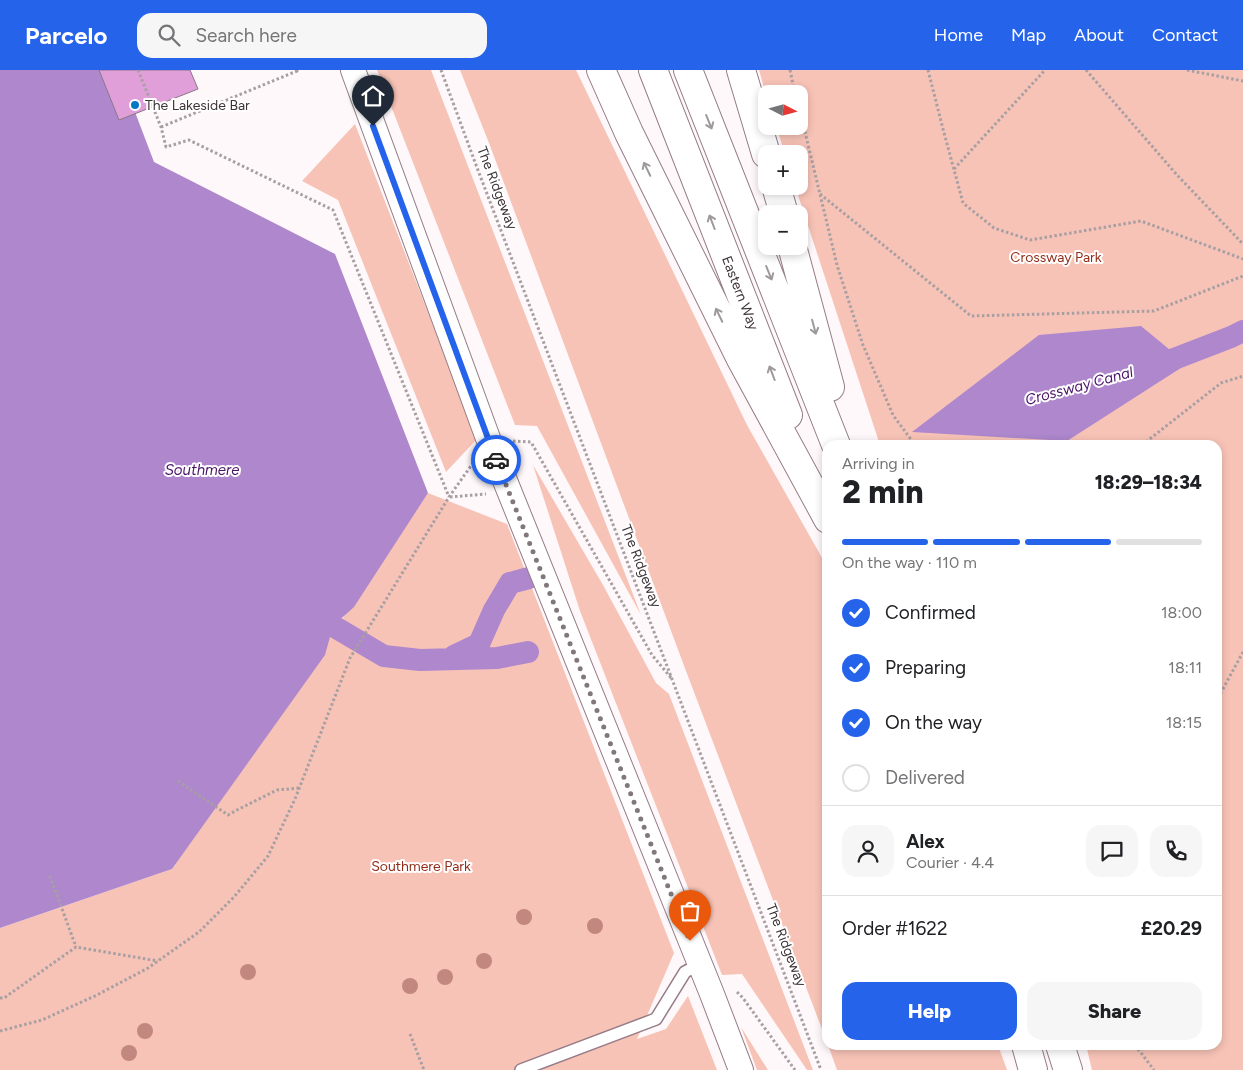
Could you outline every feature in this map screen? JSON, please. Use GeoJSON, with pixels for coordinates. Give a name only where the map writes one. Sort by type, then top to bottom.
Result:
{"type":"FeatureCollection","features":[{"type":"Feature","properties":{"kind":"main road"},"geometry":{"type":"LineString","coordinates":[[601,70],[629,133],[741,359],[822,507]]}},
{"type":"Feature","properties":{"kind":"main road","name":"Eastern Way"},"geometry":{"type":"LineString","coordinates":[[653,70],[822,503]]}},
{"type":"Feature","properties":{"kind":"main road"},"geometry":{"type":"LineString","coordinates":[[688,70],[834,440]]}},
{"type":"Feature","properties":{"kind":"main road"},"geometry":{"type":"LineString","coordinates":[[741,70],[763,145]]}},
{"type":"Feature","properties":{"kind":"main road"},"geometry":{"type":"LineString","coordinates":[[794,255],[844,440]]}},
{"type":"Feature","properties":{"kind":"main road"},"geometry":{"type":"LineString","coordinates":[[1027,1050],[1033,1070]]}},
{"type":"Feature","properties":{"kind":"main road"},"geometry":{"type":"LineString","coordinates":[[1062,1050],[1068,1070]]}},
{"type":"Feature","properties":{"kind":"street"},"geometry":{"type":"LineString","coordinates":[[353,70],[488,441],[700,964],[740,1070]]}},
{"type":"Feature","properties":{"kind":"lane"},"geometry":{"type":"LineString","coordinates":[[521,1070],[656,1019],[686,972],[700,964]]}},
{"type":"Feature","properties":{"kind":"path"},"geometry":{"type":"LineString","coordinates":[[138,70],[161,127],[166,147],[189,140],[332,210],[449,497]]}},
{"type":"Feature","properties":{"kind":"path"},"geometry":{"type":"LineString","coordinates":[[161,127],[296,70]]}},
{"type":"Feature","properties":{"kind":"path","name":"The Ridgeway"},"geometry":{"type":"LineString","coordinates":[[441,70],[821,1070]]}},
{"type":"Feature","properties":{"kind":"path"},"geometry":{"type":"LineString","coordinates":[[790,70],[794,85]]}},
{"type":"Feature","properties":{"kind":"path"},"geometry":{"type":"LineString","coordinates":[[928,70],[963,203],[994,228],[1030,240],[1141,221],[1243,259]]}},
{"type":"Feature","properties":{"kind":"path"},"geometry":{"type":"LineString","coordinates":[[954,169],[1045,70]]}},
{"type":"Feature","properties":{"kind":"path"},"geometry":{"type":"LineString","coordinates":[[1086,70],[1177,175],[1243,244]]}},
{"type":"Feature","properties":{"kind":"path"},"geometry":{"type":"LineString","coordinates":[[1187,70],[1243,81]]}},
{"type":"Feature","properties":{"kind":"path"},"geometry":{"type":"LineString","coordinates":[[806,135],[837,264],[863,345],[893,415],[911,440]]}},
{"type":"Feature","properties":{"kind":"path"},"geometry":{"type":"LineString","coordinates":[[820,194],[971,316],[1154,311],[1243,276]]}},
{"type":"Feature","properties":{"kind":"path"},"geometry":{"type":"LineString","coordinates":[[1148,440],[1221,383],[1243,376]]}},
{"type":"Feature","properties":{"kind":"path"},"geometry":{"type":"LineString","coordinates":[[0,1031],[42,1020],[97,995],[148,968],[199,932],[234,896],[268,856],[299,788],[350,658],[449,497],[488,441]]}},
{"type":"Feature","properties":{"kind":"path"},"geometry":{"type":"LineString","coordinates":[[539,453],[652,655],[672,679]]}},
{"type":"Feature","properties":{"kind":"path"},"geometry":{"type":"LineString","coordinates":[[449,497],[509,493]]}},
{"type":"Feature","properties":{"kind":"path"},"geometry":{"type":"LineString","coordinates":[[1222,691],[1243,652]]}},
{"type":"Feature","properties":{"kind":"path"},"geometry":{"type":"LineString","coordinates":[[178,781],[228,815],[277,790],[299,788]]}},
{"type":"Feature","properties":{"kind":"path"},"geometry":{"type":"LineString","coordinates":[[50,876],[76,947]]}},
{"type":"Feature","properties":{"kind":"path"},"geometry":{"type":"LineString","coordinates":[[0,998],[4,998],[76,947],[158,961]]}},
{"type":"Feature","properties":{"kind":"path"},"geometry":{"type":"LineString","coordinates":[[732,987],[743,998],[795,1070]]}},
{"type":"Feature","properties":{"kind":"path"},"geometry":{"type":"LineString","coordinates":[[410,1034],[424,1070]]}},
{"type":"Feature","properties":{"kind":"path"},"geometry":{"type":"LineString","coordinates":[[1139,1050],[1154,1070]]}},
{"type":"Feature","properties":{"kind":"green space"},"geometry":{"type":"Polygon","coordinates":[[[377,70],[431,70],[641,615],[537,426],[515,425],[377,70]]]}},
{"type":"Feature","properties":{"kind":"green space"},"geometry":{"type":"Polygon","coordinates":[[[460,70],[576,70],[747,425],[822,559],[822,1029],[686,671],[460,70]]]}},
{"type":"Feature","properties":{"kind":"green space","name":"Crossway Park"},"geometry":{"type":"Polygon","coordinates":[[[759,70],[1243,70],[1243,1070],[1092,1070],[1087,1050],[1222,1050],[1222,440],[878,440],[808,226],[808,205],[801,205],[798,195],[808,195],[808,145],[782,145],[779,135],[808,135],[808,85],[763,85],[759,70]]]}},
{"type":"Feature","properties":{"kind":"green space"},"geometry":{"type":"Polygon","coordinates":[[[355,124],[477,439],[446,472],[338,200],[302,181],[355,124]]]}},
{"type":"Feature","properties":{"kind":"green space"},"geometry":{"type":"Polygon","coordinates":[[[533,465],[603,585],[656,683],[669,694],[813,1070],[807,1070],[742,974],[722,975],[580,611],[533,465]]]}},
{"type":"Feature","properties":{"kind":"green space","name":"Southmere Park"},"geometry":{"type":"Polygon","coordinates":[[[428,493],[507,524],[674,953],[637,1039],[666,1029],[688,996],[717,1070],[0,1070],[0,928],[172,869],[428,493]]]}},
{"type":"Feature","properties":{"kind":"green space"},"geometry":{"type":"Polygon","coordinates":[[[741,1027],[768,1070],[757,1070],[741,1027]]]}},
{"type":"Feature","properties":{"kind":"green space"},"geometry":{"type":"Polygon","coordinates":[[[830,1050],[1000,1050],[1007,1070],[837,1070],[830,1050]]]}},
{"type":"Feature","properties":{"kind":"water","name":"Southmere"},"geometry":{"type":"Polygon","coordinates":[[[0,70],[119,70],[154,162],[335,254],[428,493],[354,607],[333,626],[325,655],[172,869],[0,928],[0,70]]]}},
{"type":"Feature","properties":{"kind":"water"},"geometry":{"type":"Polygon","coordinates":[[[1141,326],[1187,364],[1069,440],[912,432],[1039,335],[1141,326]]]}},
{"type":"Feature","properties":{"kind":"building","name":"The Lakeside Bar"},"geometry":{"type":"Polygon","coordinates":[[[99,70],[190,70],[198,89],[119,120],[99,70]]]}},
{"type":"Feature","properties":{"kind":"waterway","name":"Crossway Canal"},"geometry":{"type":"LineString","coordinates":[[1151,367],[1243,331]]}},
{"type":"Feature","properties":{"kind":"waterway"},"geometry":{"type":"LineString","coordinates":[[454,656],[479,644],[494,610],[510,583],[529,578]]}},
{"type":"Feature","properties":{"kind":"waterway","name":"Crossway Canal"},"geometry":{"type":"LineString","coordinates":[[333,626],[384,656],[420,660],[497,658],[528,652]]}},
{"type":"Feature","properties":{"kind":"way so far"},"geometry":{"type":"LineString","coordinates":[[496,460],[690,941]]}},
{"type":"Feature","properties":{"kind":"place","name":"The Lakeside Bar"},"geometry":{"type":"Point","coordinates":[135,105]}},
{"type":"Feature","properties":{"kind":"route"},"geometry":{"type":"LineString","coordinates":[[373,126],[496,460]]}}]}
